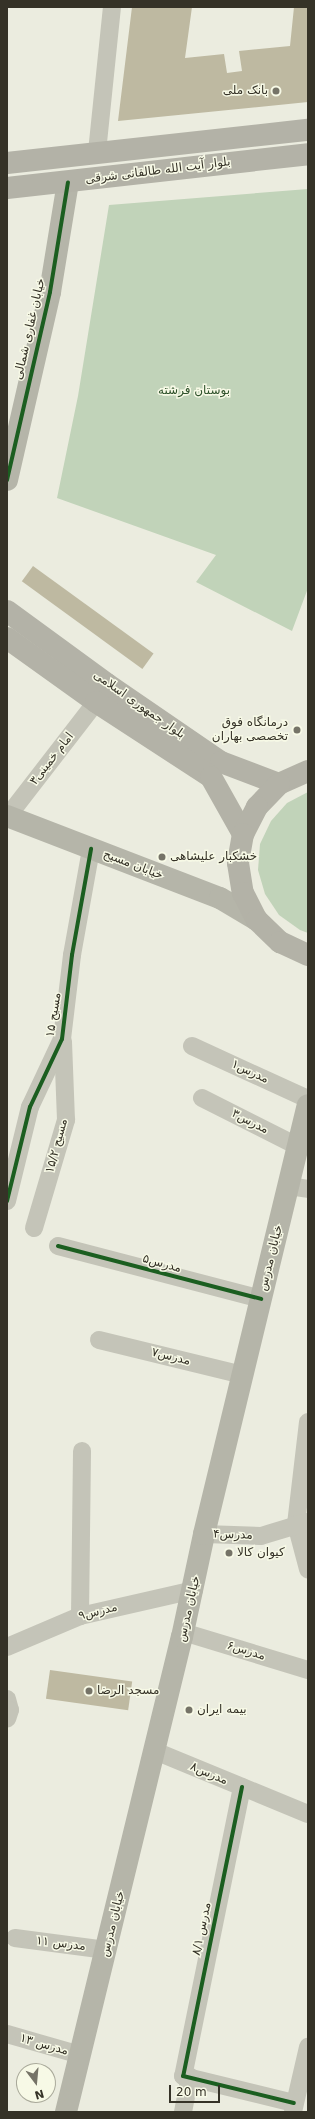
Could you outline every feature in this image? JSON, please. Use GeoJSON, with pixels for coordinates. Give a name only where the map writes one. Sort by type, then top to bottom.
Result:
{"type":"FeatureCollection","features":[{"type":"Feature","properties":{"kind":"main road","name":"بلوار آیت الله طالقانی شرقی"},"geometry":{"type":"LineString","coordinates":[[7,163],[308,130]]}},
{"type":"Feature","properties":{"kind":"main road","name":"بلوار آیت الله طالقانی شرقی"},"geometry":{"type":"LineString","coordinates":[[7,188],[308,154]]}},
{"type":"Feature","properties":{"kind":"main road","name":"خیابان غفاری شمالی"},"geometry":{"type":"LineString","coordinates":[[7,480],[50,292],[68,182]]}},
{"type":"Feature","properties":{"kind":"main road","name":"بلوار جمهوری اسلامی"},"geometry":{"type":"LineString","coordinates":[[7,611],[107,684],[221,762],[279,784]]}},
{"type":"Feature","properties":{"kind":"main road","name":"بلوار جمهوری اسلامی"},"geometry":{"type":"LineString","coordinates":[[7,638],[96,702],[210,777],[243,834]]}},
{"type":"Feature","properties":{"kind":"main road"},"geometry":{"type":"LineString","coordinates":[[308,771],[279,784],[257,807],[243,834],[238,863],[243,893],[257,920],[280,942],[308,955]]}},
{"type":"Feature","properties":{"kind":"main road","name":"خیابان مسیح"},"geometry":{"type":"LineString","coordinates":[[7,816],[220,898],[257,920]]}},
{"type":"Feature","properties":{"kind":"main road","name":"خیابان مدرس"},"geometry":{"type":"LineString","coordinates":[[66,2112],[194,1590],[204,1534],[261,1299],[298,1187],[297,1146],[308,1105]]}},
{"type":"Feature","properties":{"kind":"street"},"geometry":{"type":"LineString","coordinates":[[97,152],[112,7]]}},
{"type":"Feature","properties":{"kind":"street","name":"امام خمینی۳"},"geometry":{"type":"LineString","coordinates":[[7,816],[96,702]]}},
{"type":"Feature","properties":{"kind":"street","name":"مسیح ۱۵"},"geometry":{"type":"LineString","coordinates":[[7,1201],[10,1181],[30,1107],[62,1039],[72,955],[91,849]]}},
{"type":"Feature","properties":{"kind":"street","name":"مسیح ۱۵/۲"},"geometry":{"type":"LineString","coordinates":[[34,1228],[66,1120],[62,1039]]}},
{"type":"Feature","properties":{"kind":"street","name":"مدرس۱"},"geometry":{"type":"LineString","coordinates":[[192,1046],[308,1099]]}},
{"type":"Feature","properties":{"kind":"street","name":"مدرس۳"},"geometry":{"type":"LineString","coordinates":[[202,1098],[297,1146]]}},
{"type":"Feature","properties":{"kind":"street","name":"مدرس۵"},"geometry":{"type":"LineString","coordinates":[[58,1246],[261,1299]]}},
{"type":"Feature","properties":{"kind":"street","name":"مدرس۷"},"geometry":{"type":"LineString","coordinates":[[99,1340],[242,1375]]}},
{"type":"Feature","properties":{"kind":"street"},"geometry":{"type":"LineString","coordinates":[[308,1422],[302,1523],[308,1569]]}},
{"type":"Feature","properties":{"kind":"street"},"geometry":{"type":"LineString","coordinates":[[80,1616],[82,1452]]}},
{"type":"Feature","properties":{"kind":"street","name":"مدرس۴"},"geometry":{"type":"LineString","coordinates":[[204,1534],[261,1536],[302,1523]]}},
{"type":"Feature","properties":{"kind":"street","name":"مدرس۹"},"geometry":{"type":"LineString","coordinates":[[7,1647],[80,1616],[194,1590]]}},
{"type":"Feature","properties":{"kind":"street","name":"مدرس۶"},"geometry":{"type":"LineString","coordinates":[[183,1632],[308,1670]]}},
{"type":"Feature","properties":{"kind":"street"},"geometry":{"type":"LineString","coordinates":[[7,1699],[10,1710],[7,1719]]}},
{"type":"Feature","properties":{"kind":"street","name":"مدرس۸"},"geometry":{"type":"LineString","coordinates":[[155,1751],[308,1814]]}},
{"type":"Feature","properties":{"kind":"street","name":"مدرس ۸/۱"},"geometry":{"type":"LineString","coordinates":[[182,2112],[187,2076],[242,1787]]}},
{"type":"Feature","properties":{"kind":"street","name":"مدرس ۱۱"},"geometry":{"type":"LineString","coordinates":[[15,1938],[106,1950]]}},
{"type":"Feature","properties":{"kind":"street","name":"مدرس ۱۳"},"geometry":{"type":"LineString","coordinates":[[7,2034],[80,2055]]}},
{"type":"Feature","properties":{"kind":"street"},"geometry":{"type":"LineString","coordinates":[[187,2076],[294,2107],[308,2047]]}},
{"type":"Feature","properties":{"kind":"green space","name":"بوستان فرشته"},"geometry":{"type":"Polygon","coordinates":[[[308,189],[308,588],[292,631],[196,582],[216,555],[57,498],[78,396],[109,205],[308,189]]]}},
{"type":"Feature","properties":{"kind":"green space"},"geometry":{"type":"Polygon","coordinates":[[[308,792],[308,933],[300,930],[279,915],[265,894],[258,870],[260,844],[271,821],[287,803],[308,792]]]}},
{"type":"Feature","properties":{"kind":"building"},"geometry":{"type":"Polygon","coordinates":[[[132,7],[192,7],[185,58],[224,54],[227,73],[242,71],[239,51],[290,46],[294,7],[308,7],[308,102],[118,121],[132,7]]]}},
{"type":"Feature","properties":{"kind":"building"},"geometry":{"type":"Polygon","coordinates":[[[33,566],[154,654],[142,669],[22,581],[33,566]]]}},
{"type":"Feature","properties":{"kind":"building","name":"مسجد الرضا"},"geometry":{"type":"Polygon","coordinates":[[[50,1670],[132,1682],[128,1710],[46,1699],[50,1670]]]}},
{"type":"Feature","properties":{"kind":"cycle path"},"geometry":{"type":"LineString","coordinates":[[7,480],[50,292],[68,182]]}},
{"type":"Feature","properties":{"kind":"cycle path"},"geometry":{"type":"LineString","coordinates":[[7,1201],[30,1107],[62,1039],[72,955],[91,849]]}},
{"type":"Feature","properties":{"kind":"cycle path"},"geometry":{"type":"LineString","coordinates":[[58,1246],[261,1299]]}},
{"type":"Feature","properties":{"kind":"cycle path"},"geometry":{"type":"LineString","coordinates":[[242,1787],[183,2076],[294,2103]]}},
{"type":"Feature","properties":{"kind":"place","name":"بانک ملی"},"geometry":{"type":"Point","coordinates":[276,91]}},
{"type":"Feature","properties":{"kind":"place","name":"درمانگاه فوق تخصصی بهاران"},"geometry":{"type":"Point","coordinates":[297,730]}},
{"type":"Feature","properties":{"kind":"place","name":"خشکبار علیشاهی"},"geometry":{"type":"Point","coordinates":[162,857]}},
{"type":"Feature","properties":{"kind":"place","name":"کیوان کالا"},"geometry":{"type":"Point","coordinates":[229,1553]}},
{"type":"Feature","properties":{"kind":"place","name":"مسجد الرضا"},"geometry":{"type":"Point","coordinates":[89,1691]}},
{"type":"Feature","properties":{"kind":"place","name":"بیمه ایران"},"geometry":{"type":"Point","coordinates":[189,1710]}}]}
